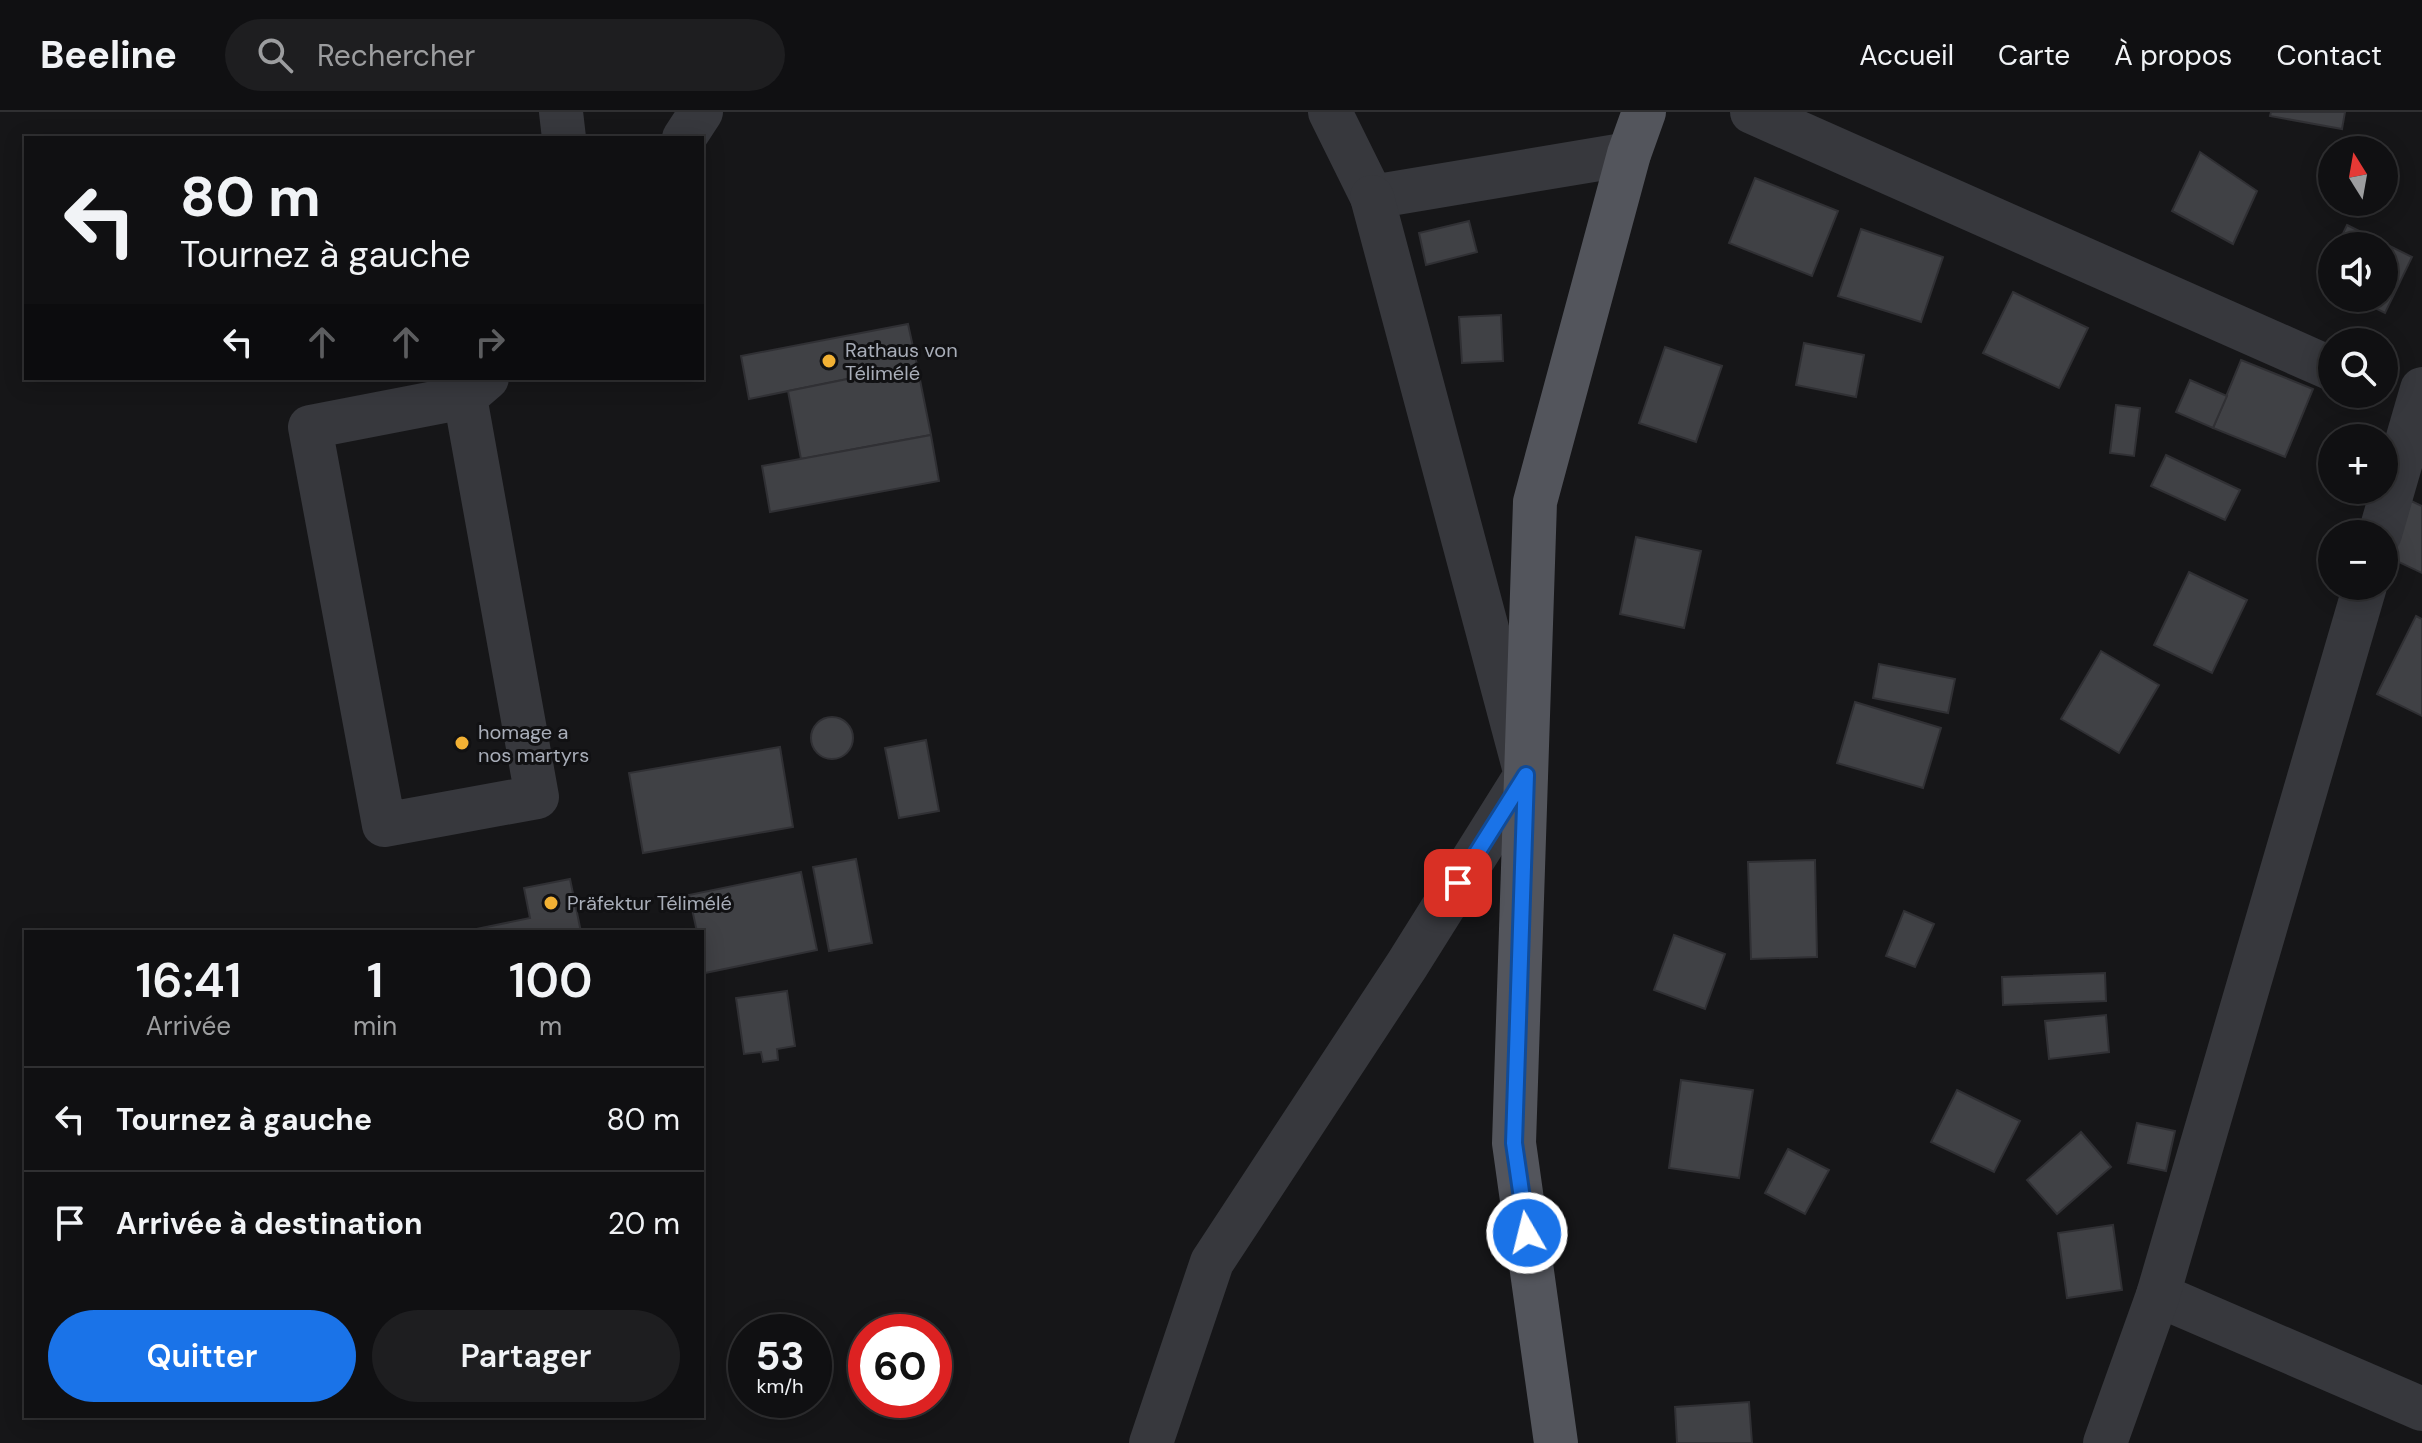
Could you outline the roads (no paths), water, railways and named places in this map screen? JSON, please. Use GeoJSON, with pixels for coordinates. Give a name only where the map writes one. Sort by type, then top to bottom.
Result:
{"type":"FeatureCollection","features":[{"type":"Feature","properties":{"kind":"main road"},"geometry":{"type":"LineString","coordinates":[[1556,1443],[1514,1143],[1535,502],[1629,154],[1644,112]]}},
{"type":"Feature","properties":{"kind":"street"},"geometry":{"type":"LineString","coordinates":[[561,112],[564,136]]}},
{"type":"Feature","properties":{"kind":"street"},"geometry":{"type":"LineString","coordinates":[[685,136],[701,112]]}},
{"type":"Feature","properties":{"kind":"street"},"geometry":{"type":"LineString","coordinates":[[1151,1443],[1212,1262],[1407,965],[1526,775],[1372,197],[1330,112]]}},
{"type":"Feature","properties":{"kind":"street"},"geometry":{"type":"LineString","coordinates":[[1752,112],[2318,363]]}},
{"type":"Feature","properties":{"kind":"street"},"geometry":{"type":"LineString","coordinates":[[1372,197],[1629,154]]}},
{"type":"Feature","properties":{"kind":"street"},"geometry":{"type":"LineString","coordinates":[[476,388],[537,797],[384,825],[310,427],[476,388]]}},
{"type":"Feature","properties":{"kind":"street"},"geometry":{"type":"LineString","coordinates":[[2383,520],[2411,400]]}},
{"type":"Feature","properties":{"kind":"street"},"geometry":{"type":"LineString","coordinates":[[2105,1443],[2158,1295],[2361,600]]}},
{"type":"Feature","properties":{"kind":"street"},"geometry":{"type":"LineString","coordinates":[[2158,1295],[2422,1409]]}},
{"type":"Feature","properties":{"kind":"place","name":"Rathaus von Télimélé"},"geometry":{"type":"Point","coordinates":[829,361]}},
{"type":"Feature","properties":{"kind":"place","name":"homage a nos martyrs"},"geometry":{"type":"Point","coordinates":[462,743]}},
{"type":"Feature","properties":{"kind":"place","name":"Präfektur Télimélé"},"geometry":{"type":"Point","coordinates":[551,903]}}]}
